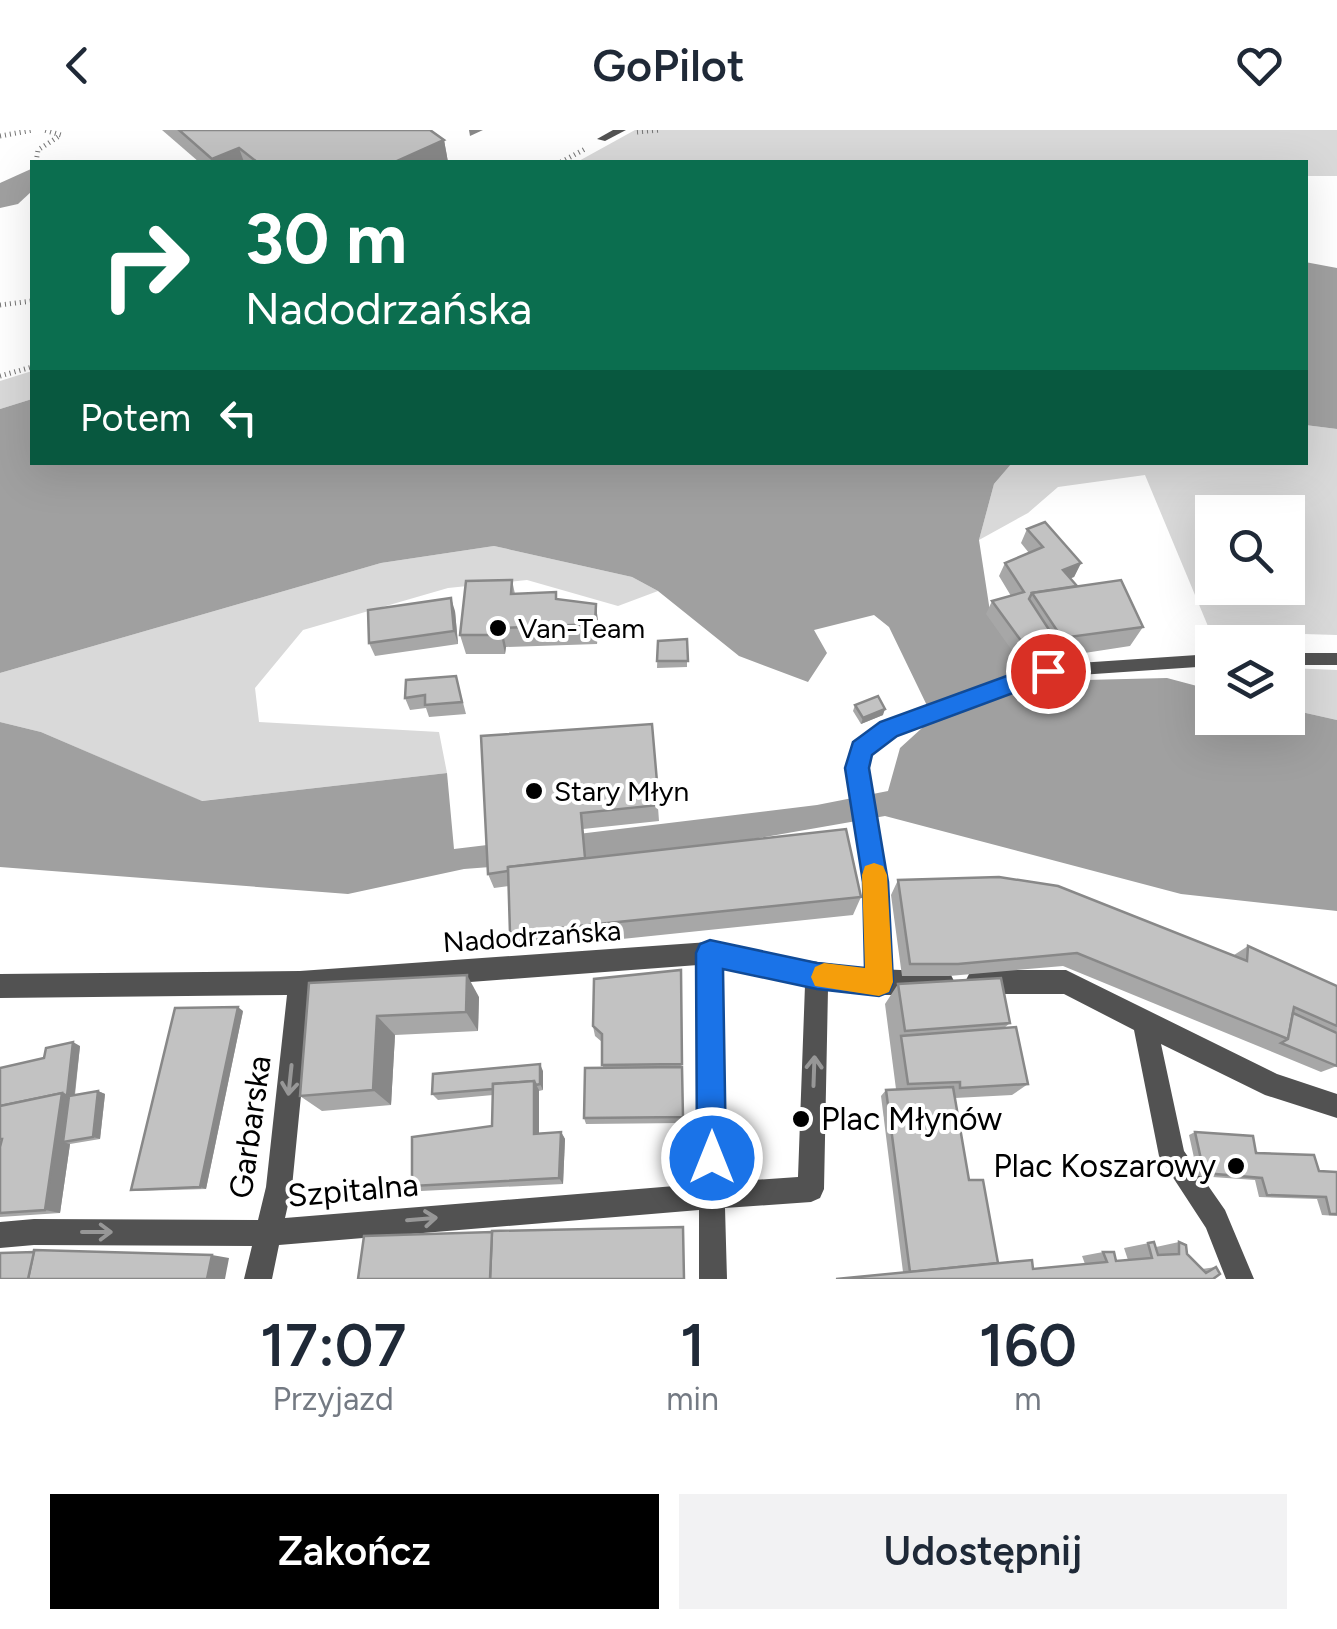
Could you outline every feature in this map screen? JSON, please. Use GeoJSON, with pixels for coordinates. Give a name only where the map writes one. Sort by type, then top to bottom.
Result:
{"type":"FeatureCollection","features":[{"type":"Feature","properties":{"kind":"street","name":"Nadodrzańska"},"geometry":{"type":"LineString","coordinates":[[0,986],[300,983],[710,953],[817,976],[879,982],[1066,982],[1145,1026]]}},
{"type":"Feature","properties":{"kind":"street"},"geometry":{"type":"LineString","coordinates":[[710,953],[713,1279]]}},
{"type":"Feature","properties":{"kind":"street"},"geometry":{"type":"LineString","coordinates":[[712,1194],[811,1189],[817,976]]}},
{"type":"Feature","properties":{"kind":"street","name":"Garbarska"},"geometry":{"type":"LineString","coordinates":[[258,1279],[279,1187],[300,983]]}},
{"type":"Feature","properties":{"kind":"street"},"geometry":{"type":"LineString","coordinates":[[1145,1026],[1274,1086],[1337,1106]]}},
{"type":"Feature","properties":{"kind":"street"},"geometry":{"type":"LineString","coordinates":[[1145,1026],[1172,1156],[1216,1219],[1240,1279]]}},
{"type":"Feature","properties":{"kind":"street","name":"Szpitalna"},"geometry":{"type":"LineString","coordinates":[[0,1235],[266,1233],[712,1194]]}},
{"type":"Feature","properties":{"kind":"lane"},"geometry":{"type":"LineString","coordinates":[[602,139],[621,130]]}},
{"type":"Feature","properties":{"kind":"lane"},"geometry":{"type":"LineString","coordinates":[[1305,659],[1337,659]]}},
{"type":"Feature","properties":{"kind":"lane"},"geometry":{"type":"LineString","coordinates":[[879,982],[875,882],[857,768],[861,749],[874,737],[1048,671],[1195,661]]}},
{"type":"Feature","properties":{"kind":"path"},"geometry":{"type":"LineString","coordinates":[[2,136],[34,130]]}},
{"type":"Feature","properties":{"kind":"path"},"geometry":{"type":"LineString","coordinates":[[36,160],[38,150],[61,136],[44,130]]}},
{"type":"Feature","properties":{"kind":"path"},"geometry":{"type":"LineString","coordinates":[[565,160],[602,139]]}},
{"type":"Feature","properties":{"kind":"path"},"geometry":{"type":"LineString","coordinates":[[0,304],[30,301]]}},
{"type":"Feature","properties":{"kind":"path"},"geometry":{"type":"LineString","coordinates":[[0,376],[30,367]]}},
{"type":"Feature","properties":{"kind":"shaded area"},"geometry":{"type":"Polygon","coordinates":[[[635,130],[1337,130],[1337,176],[1308,176],[1308,160],[581,160],[635,130]]]}},
{"type":"Feature","properties":{"kind":"shaded area"},"geometry":{"type":"Polygon","coordinates":[[[30,169],[30,193],[18,204],[0,208],[0,183],[30,169]]]}},
{"type":"Feature","properties":{"kind":"shaded area"},"geometry":{"type":"Polygon","coordinates":[[[1308,263],[1337,268],[1337,429],[1308,425],[1308,263]]]}},
{"type":"Feature","properties":{"kind":"shaded area"},"geometry":{"type":"Polygon","coordinates":[[[30,372],[30,400],[0,409],[0,381],[30,372]]]}},
{"type":"Feature","properties":{"kind":"shaded area"},"geometry":{"type":"Polygon","coordinates":[[[30,400],[30,465],[1010,465],[994,484],[979,540],[991,618],[1044,681],[1167,678],[1195,685],[1195,735],[1305,735],[1305,713],[1337,720],[1337,911],[1181,894],[885,816],[673,853],[464,869],[348,894],[0,867],[0,722],[41,732],[202,801],[447,773],[454,849],[817,805],[888,791],[900,748],[933,718],[889,627],[874,615],[814,630],[827,653],[808,682],[739,656],[658,591],[632,577],[494,546],[381,563],[0,673],[0,409],[30,400]]]}},
{"type":"Feature","properties":{"kind":"shaded area"},"geometry":{"type":"Polygon","coordinates":[[[1308,425],[1337,429],[1337,635],[1305,634],[1305,625],[1208,625],[1199,605],[1305,605],[1305,495],[1195,495],[1195,595],[1145,475],[1058,487],[1028,513],[979,540],[994,484],[1010,465],[1308,465],[1308,425]]]}},
{"type":"Feature","properties":{"kind":"shaded area"},"geometry":{"type":"Polygon","coordinates":[[[494,546],[632,577],[658,591],[618,606],[527,580],[448,588],[303,630],[255,688],[259,722],[439,732],[447,773],[201,801],[41,732],[0,722],[0,673],[381,563],[494,546]]]}},
{"type":"Feature","properties":{"kind":"shaded area"},"geometry":{"type":"Polygon","coordinates":[[[1305,669],[1337,670],[1337,720],[1305,713],[1305,669]]]}},
{"type":"Feature","properties":{"kind":"building"},"geometry":{"type":"Polygon","coordinates":[[[179,130],[430,130],[444,140],[399,160],[254,160],[239,148],[212,159],[179,130]]]}},
{"type":"Feature","properties":{"kind":"building"},"geometry":{"type":"Polygon","coordinates":[[[1045,522],[1081,563],[1063,570],[1077,586],[1032,593],[1029,599],[1059,645],[1033,657],[992,601],[1024,592],[1005,563],[1043,547],[1027,529],[1045,522]]]}},
{"type":"Feature","properties":{"kind":"building"},"geometry":{"type":"Polygon","coordinates":[[[512,580],[511,594],[556,592],[556,599],[596,604],[595,624],[502,628],[501,635],[460,635],[466,581],[512,580]]]}},
{"type":"Feature","properties":{"kind":"building"},"geometry":{"type":"Polygon","coordinates":[[[1121,580],[1143,627],[1062,638],[1032,593],[1121,580]]]}},
{"type":"Feature","properties":{"kind":"building"},"geometry":{"type":"Polygon","coordinates":[[[451,598],[454,631],[369,643],[368,610],[451,598]]]}},
{"type":"Feature","properties":{"kind":"building"},"geometry":{"type":"Polygon","coordinates":[[[687,639],[688,661],[657,661],[658,641],[687,639]]]}},
{"type":"Feature","properties":{"kind":"building"},"geometry":{"type":"Polygon","coordinates":[[[456,676],[462,702],[425,705],[425,695],[405,698],[406,680],[456,676]]]}},
{"type":"Feature","properties":{"kind":"building"},"geometry":{"type":"Polygon","coordinates":[[[878,696],[885,709],[863,718],[855,705],[878,696]]]}},
{"type":"Feature","properties":{"kind":"building"},"geometry":{"type":"Polygon","coordinates":[[[652,724],[659,805],[581,813],[585,858],[508,867],[508,871],[488,874],[481,736],[652,724]]]}},
{"type":"Feature","properties":{"kind":"building"},"geometry":{"type":"Polygon","coordinates":[[[846,829],[861,897],[510,933],[508,867],[846,829]]]}},
{"type":"Feature","properties":{"kind":"building"},"geometry":{"type":"Polygon","coordinates":[[[999,877],[1058,886],[1247,961],[1248,946],[1337,986],[1337,1026],[1294,1007],[1288,1039],[1077,953],[958,964],[910,964],[898,880],[999,877]]]}},
{"type":"Feature","properties":{"kind":"building"},"geometry":{"type":"Polygon","coordinates":[[[681,970],[682,1064],[602,1065],[602,1034],[593,1026],[594,979],[681,970]]]}},
{"type":"Feature","properties":{"kind":"building"},"geometry":{"type":"Polygon","coordinates":[[[467,975],[466,1012],[377,1016],[373,1090],[300,1096],[309,983],[467,975]]]}},
{"type":"Feature","properties":{"kind":"building"},"geometry":{"type":"Polygon","coordinates":[[[1001,978],[1010,1023],[905,1031],[898,984],[1001,978]]]}},
{"type":"Feature","properties":{"kind":"building"},"geometry":{"type":"Polygon","coordinates":[[[238,1007],[200,1187],[131,1190],[175,1008],[238,1007]]]}},
{"type":"Feature","properties":{"kind":"building"},"geometry":{"type":"Polygon","coordinates":[[[1293,1013],[1337,1033],[1337,1066],[1281,1043],[1288,1039],[1293,1013]]]}},
{"type":"Feature","properties":{"kind":"building"},"geometry":{"type":"Polygon","coordinates":[[[1016,1027],[1028,1084],[960,1088],[960,1082],[908,1084],[901,1036],[1016,1027]]]}},
{"type":"Feature","properties":{"kind":"building"},"geometry":{"type":"Polygon","coordinates":[[[73,1042],[67,1096],[62,1093],[0,1106],[0,1068],[44,1058],[46,1048],[73,1042]]]}},
{"type":"Feature","properties":{"kind":"building"},"geometry":{"type":"Polygon","coordinates":[[[540,1064],[540,1084],[493,1084],[493,1089],[432,1094],[433,1074],[540,1064]]]}},
{"type":"Feature","properties":{"kind":"building"},"geometry":{"type":"Polygon","coordinates":[[[682,1067],[683,1117],[584,1118],[585,1068],[682,1067]]]}},
{"type":"Feature","properties":{"kind":"building"},"geometry":{"type":"Polygon","coordinates":[[[534,1081],[534,1134],[561,1132],[559,1178],[412,1186],[412,1137],[492,1126],[493,1084],[534,1081]]]}},
{"type":"Feature","properties":{"kind":"building"},"geometry":{"type":"Polygon","coordinates":[[[953,1087],[969,1180],[983,1180],[998,1263],[910,1272],[886,1090],[953,1087]]]}},
{"type":"Feature","properties":{"kind":"building"},"geometry":{"type":"Polygon","coordinates":[[[98,1091],[93,1137],[63,1142],[69,1096],[98,1091]]]}},
{"type":"Feature","properties":{"kind":"building"},"geometry":{"type":"Polygon","coordinates":[[[62,1093],[45,1210],[0,1213],[0,1106],[62,1093]]]}},
{"type":"Feature","properties":{"kind":"building"},"geometry":{"type":"Polygon","coordinates":[[[1195,1132],[1253,1136],[1256,1153],[1314,1155],[1319,1171],[1337,1172],[1337,1214],[1330,1214],[1326,1197],[1267,1195],[1262,1178],[1204,1173],[1195,1132]]]}},
{"type":"Feature","properties":{"kind":"building"},"geometry":{"type":"Polygon","coordinates":[[[683,1227],[684,1279],[490,1279],[492,1231],[683,1227]]]}},
{"type":"Feature","properties":{"kind":"building"},"geometry":{"type":"Polygon","coordinates":[[[492,1232],[490,1279],[358,1279],[364,1236],[492,1232]]]}},
{"type":"Feature","properties":{"kind":"building"},"geometry":{"type":"Polygon","coordinates":[[[1154,1242],[1158,1255],[1179,1254],[1179,1242],[1186,1245],[1187,1254],[1206,1273],[1216,1267],[1220,1274],[1213,1279],[836,1279],[1032,1260],[1033,1269],[1107,1262],[1103,1252],[1114,1252],[1116,1261],[1152,1258],[1148,1243],[1154,1242]]]}},
{"type":"Feature","properties":{"kind":"building"},"geometry":{"type":"Polygon","coordinates":[[[34,1250],[212,1255],[207,1279],[28,1279],[34,1250]]]}},
{"type":"Feature","properties":{"kind":"building"},"geometry":{"type":"Polygon","coordinates":[[[34,1252],[28,1279],[0,1279],[0,1253],[34,1252]]]}},
{"type":"Feature","properties":{"kind":"slow traffic"},"geometry":{"type":"LineString","coordinates":[[824,977],[879,982],[874,875]]}},
{"type":"Feature","properties":{"kind":"place","name":"Van-Team"},"geometry":{"type":"Point","coordinates":[498,628]}},
{"type":"Feature","properties":{"kind":"place","name":"Stary Młyn"},"geometry":{"type":"Point","coordinates":[534,791]}},
{"type":"Feature","properties":{"kind":"place","name":"Plac Młynów"},"geometry":{"type":"Point","coordinates":[801,1119]}},
{"type":"Feature","properties":{"kind":"place","name":"Plac Koszarowy"},"geometry":{"type":"Point","coordinates":[1236,1166]}},
{"type":"Feature","properties":{"kind":"route"},"geometry":{"type":"LineString","coordinates":[[712,1158],[710,953],[817,976],[879,982],[875,882],[857,768],[861,749],[888,729],[1048,671]]}}]}
